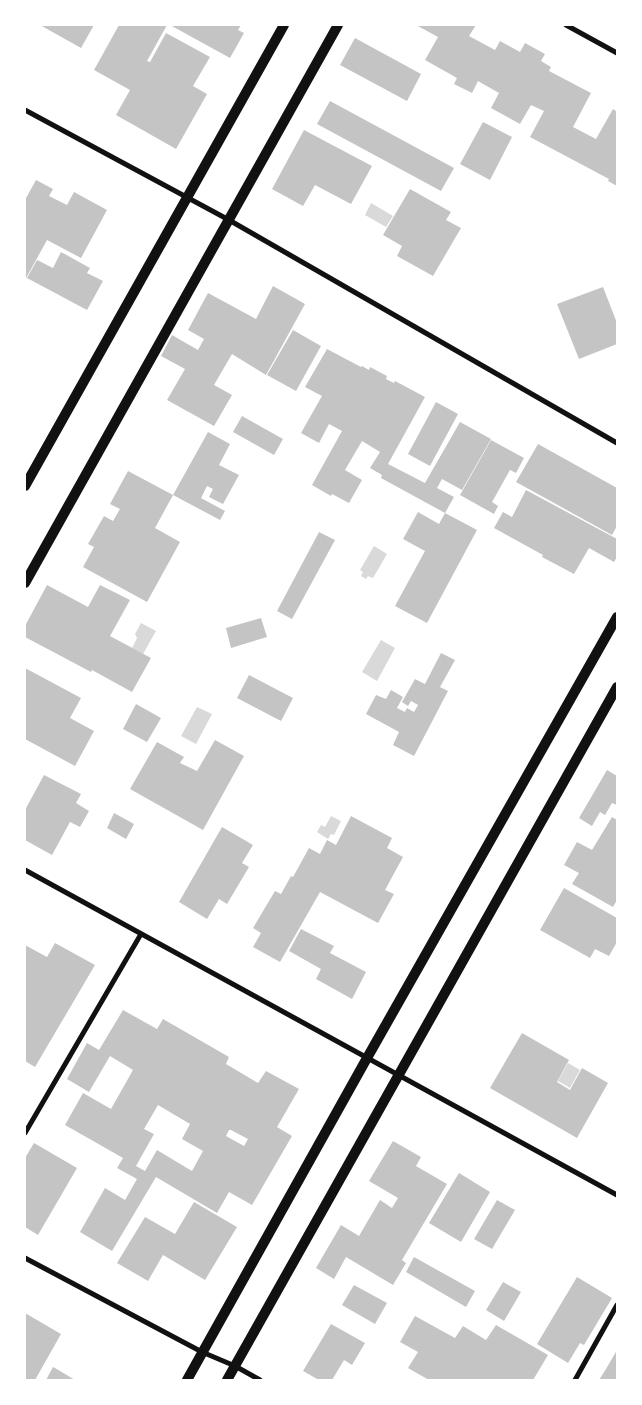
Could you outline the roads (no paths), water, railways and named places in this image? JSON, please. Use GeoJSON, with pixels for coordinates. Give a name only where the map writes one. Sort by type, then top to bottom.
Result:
{"type":"FeatureCollection","features":[{"type":"Feature","properties":{"kind":"main road"},"geometry":{"type":"LineString","coordinates":[[25,486],[284,25]]}},
{"type":"Feature","properties":{"kind":"main road"},"geometry":{"type":"LineString","coordinates":[[25,583],[338,25]]}},
{"type":"Feature","properties":{"kind":"main road"},"geometry":{"type":"LineString","coordinates":[[187,1380],[617,617]]}},
{"type":"Feature","properties":{"kind":"main road"},"geometry":{"type":"LineString","coordinates":[[227,1380],[617,687]]}},
{"type":"Feature","properties":{"kind":"street"},"geometry":{"type":"LineString","coordinates":[[566,25],[617,54]]}},
{"type":"Feature","properties":{"kind":"street"},"geometry":{"type":"LineString","coordinates":[[25,110],[229,220],[617,443]]}},
{"type":"Feature","properties":{"kind":"street"},"geometry":{"type":"LineString","coordinates":[[25,870],[617,1195]]}},
{"type":"Feature","properties":{"kind":"street"},"geometry":{"type":"LineString","coordinates":[[25,1133],[141,934]]}},
{"type":"Feature","properties":{"kind":"street"},"geometry":{"type":"LineString","coordinates":[[25,1258],[202,1352],[235,1366],[260,1380]]}},
{"type":"Feature","properties":{"kind":"street"},"geometry":{"type":"LineString","coordinates":[[575,1380],[617,1304]]}}]}
